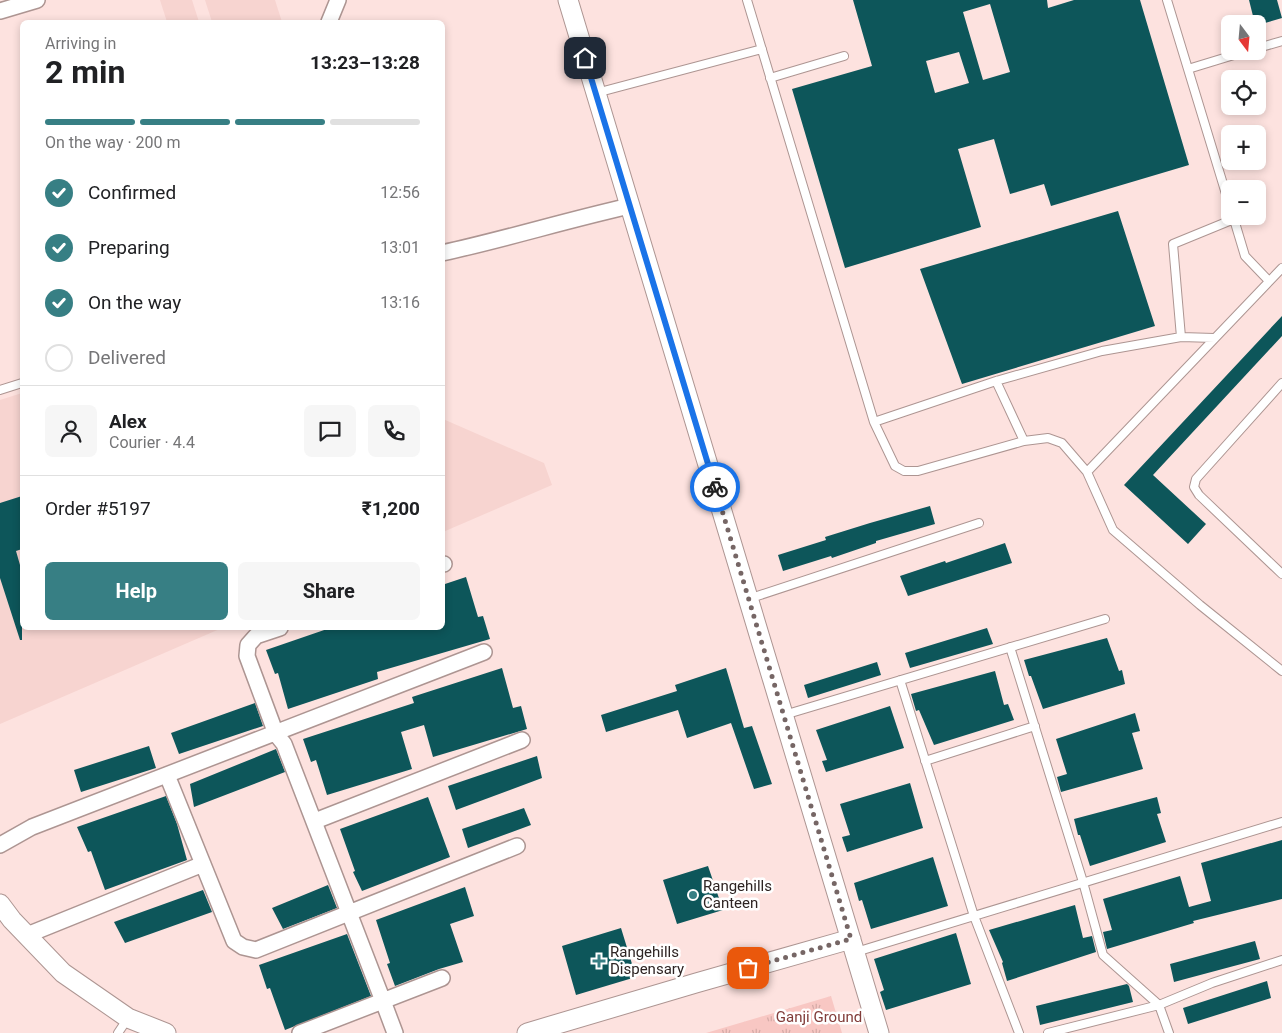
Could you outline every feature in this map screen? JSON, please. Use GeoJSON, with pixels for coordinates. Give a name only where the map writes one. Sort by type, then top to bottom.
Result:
{"type":"FeatureCollection","features":[{"type":"Feature","properties":{"kind":"street"},"geometry":{"type":"LineString","coordinates":[[0,11],[37,0]]}},
{"type":"Feature","properties":{"kind":"street"},"geometry":{"type":"LineString","coordinates":[[330,20],[338,0]]}},
{"type":"Feature","properties":{"kind":"street"},"geometry":{"type":"LineString","coordinates":[[567,2],[879,1033]]}},
{"type":"Feature","properties":{"kind":"street"},"geometry":{"type":"LineString","coordinates":[[445,252],[508,238],[583,216],[630,206]]}},
{"type":"Feature","properties":{"kind":"street"},"geometry":{"type":"LineString","coordinates":[[274,630],[256,636],[248,645],[247,656],[276,734],[284,744],[315,822],[384,1001],[394,1033]]}},
{"type":"Feature","properties":{"kind":"street"},"geometry":{"type":"LineString","coordinates":[[0,845],[32,827],[484,652]]}},
{"type":"Feature","properties":{"kind":"street"},"geometry":{"type":"LineString","coordinates":[[315,822],[522,740]]}},
{"type":"Feature","properties":{"kind":"street"},"geometry":{"type":"LineString","coordinates":[[167,775],[234,941],[243,948],[256,950],[517,846]]}},
{"type":"Feature","properties":{"kind":"street"},"geometry":{"type":"LineString","coordinates":[[27,935],[203,864]]}},
{"type":"Feature","properties":{"kind":"street"},"geometry":{"type":"LineString","coordinates":[[0,904],[63,973],[123,1025],[166,1033]]}},
{"type":"Feature","properties":{"kind":"street"},"geometry":{"type":"LineString","coordinates":[[527,1033],[696,982],[853,945]]}},
{"type":"Feature","properties":{"kind":"street"},"geometry":{"type":"LineString","coordinates":[[300,1033],[442,978]]}},
{"type":"Feature","properties":{"kind":"lane"},"geometry":{"type":"LineString","coordinates":[[747,0],[874,422],[895,466],[904,471],[918,471],[1024,441],[1048,438],[1062,443],[1087,472],[1113,530],[1200,605],[1282,671]]}},
{"type":"Feature","properties":{"kind":"lane"},"geometry":{"type":"LineString","coordinates":[[1167,0],[1222,180]]}},
{"type":"Feature","properties":{"kind":"lane"},"geometry":{"type":"LineString","coordinates":[[1266,46],[1282,41]]}},
{"type":"Feature","properties":{"kind":"lane"},"geometry":{"type":"LineString","coordinates":[[596,93],[762,49]]}},
{"type":"Feature","properties":{"kind":"lane"},"geometry":{"type":"LineString","coordinates":[[770,78],[844,56]]}},
{"type":"Feature","properties":{"kind":"lane"},"geometry":{"type":"LineString","coordinates":[[1188,69],[1221,59]]}},
{"type":"Feature","properties":{"kind":"lane"},"geometry":{"type":"LineString","coordinates":[[1181,337],[1173,244],[1221,223]]}},
{"type":"Feature","properties":{"kind":"lane"},"geometry":{"type":"LineString","coordinates":[[1235,225],[1245,256],[1269,281]]}},
{"type":"Feature","properties":{"kind":"lane"},"geometry":{"type":"LineString","coordinates":[[1087,472],[1282,268]]}},
{"type":"Feature","properties":{"kind":"lane"},"geometry":{"type":"LineString","coordinates":[[874,422],[996,381],[1102,351],[1181,337],[1214,338]]}},
{"type":"Feature","properties":{"kind":"lane"},"geometry":{"type":"LineString","coordinates":[[996,381],[1024,441]]}},
{"type":"Feature","properties":{"kind":"lane"},"geometry":{"type":"LineString","coordinates":[[1282,383],[1196,479],[1194,487],[1199,495],[1282,574]]}},
{"type":"Feature","properties":{"kind":"lane"},"geometry":{"type":"LineString","coordinates":[[0,390],[20,384]]}},
{"type":"Feature","properties":{"kind":"lane"},"geometry":{"type":"LineString","coordinates":[[748,599],[980,523]]}},
{"type":"Feature","properties":{"kind":"lane"},"geometry":{"type":"LineString","coordinates":[[784,715],[1105,619]]}},
{"type":"Feature","properties":{"kind":"lane"},"geometry":{"type":"LineString","coordinates":[[1010,647],[1083,882],[1102,955],[1159,1004],[1169,1033]]}},
{"type":"Feature","properties":{"kind":"lane"},"geometry":{"type":"LineString","coordinates":[[900,680],[974,916],[1019,1033]]}},
{"type":"Feature","properties":{"kind":"lane"},"geometry":{"type":"LineString","coordinates":[[925,760],[1035,726]]}},
{"type":"Feature","properties":{"kind":"lane"},"geometry":{"type":"LineString","coordinates":[[853,945],[974,916],[1282,822]]}},
{"type":"Feature","properties":{"kind":"lane"},"geometry":{"type":"LineString","coordinates":[[1048,1033],[1159,1004],[1212,983],[1282,960]]}},
{"type":"Feature","properties":{"kind":"shaded area"},"geometry":{"type":"Polygon","coordinates":[[[160,0],[192,0],[198,20],[166,20],[160,0]]]}},
{"type":"Feature","properties":{"kind":"shaded area"},"geometry":{"type":"Polygon","coordinates":[[[205,0],[275,0],[281,20],[211,20],[205,0]]]}},
{"type":"Feature","properties":{"kind":"shaded area"},"geometry":{"type":"Polygon","coordinates":[[[20,394],[20,630],[217,630],[0,724],[0,400],[20,394]]]}},
{"type":"Feature","properties":{"kind":"shaded area"},"geometry":{"type":"Polygon","coordinates":[[[445,420],[544,463],[552,485],[445,531],[445,420]]]}},
{"type":"Feature","properties":{"kind":"green space","name":"Ganji Ground"},"geometry":{"type":"Polygon","coordinates":[[[831,996],[842,1033],[706,1033],[831,996]]]}},
{"type":"Feature","properties":{"kind":"building"},"geometry":{"type":"Polygon","coordinates":[[[853,0],[1047,0],[1048,8],[1074,0],[1140,0],[1189,165],[1051,206],[1044,184],[1010,194],[994,139],[958,149],[981,227],[845,268],[792,89],[872,66],[853,0]],[[990,4],[963,12],[983,80],[1010,72],[990,4]],[[959,52],[926,61],[935,93],[969,83],[959,52]]]}},
{"type":"Feature","properties":{"kind":"building"},"geometry":{"type":"Polygon","coordinates":[[[1249,0],[1277,0],[1282,18],[1266,23],[1266,15],[1253,15],[1249,0]]]}},
{"type":"Feature","properties":{"kind":"building"},"geometry":{"type":"Polygon","coordinates":[[[1118,211],[1155,326],[962,384],[920,269],[1118,211]]]}},
{"type":"Feature","properties":{"kind":"building"},"geometry":{"type":"Polygon","coordinates":[[[1282,316],[1282,336],[1153,475],[1206,524],[1188,544],[1124,485],[1282,316]]]}},
{"type":"Feature","properties":{"kind":"building"},"geometry":{"type":"Polygon","coordinates":[[[20,497],[20,550],[16,551],[20,565],[20,630],[22,630],[22,640],[20,640],[0,578],[0,503],[20,497]]]}},
{"type":"Feature","properties":{"kind":"building"},"geometry":{"type":"Polygon","coordinates":[[[930,506],[935,524],[876,541],[876,543],[832,558],[831,556],[783,571],[778,555],[826,540],[825,537],[930,506]]]}},
{"type":"Feature","properties":{"kind":"building"},"geometry":{"type":"Polygon","coordinates":[[[1005,543],[1012,563],[908,596],[900,576],[1005,543]]]}},
{"type":"Feature","properties":{"kind":"building"},"geometry":{"type":"Polygon","coordinates":[[[466,577],[478,617],[483,616],[490,639],[377,672],[378,679],[288,709],[278,673],[275,674],[266,650],[324,630],[445,630],[445,584],[466,577]]]}},
{"type":"Feature","properties":{"kind":"building"},"geometry":{"type":"Polygon","coordinates":[[[987,628],[993,644],[910,668],[905,653],[987,628]]]}},
{"type":"Feature","properties":{"kind":"building"},"geometry":{"type":"Polygon","coordinates":[[[1107,638],[1119,671],[1122,670],[1125,684],[1043,709],[1024,660],[1107,638]]]}},
{"type":"Feature","properties":{"kind":"building"},"geometry":{"type":"Polygon","coordinates":[[[877,662],[881,675],[808,698],[804,685],[877,662]]]}},
{"type":"Feature","properties":{"kind":"building"},"geometry":{"type":"Polygon","coordinates":[[[502,668],[513,708],[521,706],[527,729],[433,757],[424,725],[401,732],[412,769],[327,795],[316,760],[311,762],[303,739],[414,703],[412,697],[502,668]]]}},
{"type":"Feature","properties":{"kind":"building"},"geometry":{"type":"Polygon","coordinates":[[[726,668],[744,728],[752,726],[772,784],[754,789],[731,723],[687,738],[678,710],[606,732],[601,715],[677,691],[675,685],[726,668]]]}},
{"type":"Feature","properties":{"kind":"building"},"geometry":{"type":"Polygon","coordinates":[[[995,671],[1004,705],[1008,704],[1014,720],[934,745],[919,710],[916,711],[911,694],[995,671]]]}},
{"type":"Feature","properties":{"kind":"building"},"geometry":{"type":"Polygon","coordinates":[[[255,703],[263,726],[179,754],[171,733],[255,703]]]}},
{"type":"Feature","properties":{"kind":"building"},"geometry":{"type":"Polygon","coordinates":[[[890,706],[904,748],[826,772],[822,761],[827,760],[816,730],[890,706]]]}},
{"type":"Feature","properties":{"kind":"building"},"geometry":{"type":"Polygon","coordinates":[[[1135,713],[1140,731],[1132,733],[1143,769],[1061,792],[1057,777],[1067,774],[1056,739],[1135,713]]]}},
{"type":"Feature","properties":{"kind":"building"},"geometry":{"type":"Polygon","coordinates":[[[149,746],[156,768],[81,792],[74,770],[149,746]]]}},
{"type":"Feature","properties":{"kind":"building"},"geometry":{"type":"Polygon","coordinates":[[[276,749],[285,772],[194,807],[190,784],[276,749]]]}},
{"type":"Feature","properties":{"kind":"building"},"geometry":{"type":"Polygon","coordinates":[[[537,756],[542,778],[456,810],[448,786],[537,756]]]}},
{"type":"Feature","properties":{"kind":"building"},"geometry":{"type":"Polygon","coordinates":[[[910,783],[923,828],[847,852],[842,837],[850,835],[840,804],[910,783]]]}},
{"type":"Feature","properties":{"kind":"building"},"geometry":{"type":"Polygon","coordinates":[[[166,796],[177,824],[187,860],[105,890],[91,851],[88,852],[77,827],[166,796]]]}},
{"type":"Feature","properties":{"kind":"building"},"geometry":{"type":"Polygon","coordinates":[[[428,797],[450,857],[362,891],[353,872],[355,871],[340,829],[428,797]]]}},
{"type":"Feature","properties":{"kind":"building"},"geometry":{"type":"Polygon","coordinates":[[[1157,797],[1161,813],[1157,814],[1166,842],[1090,866],[1074,819],[1157,797]]]}},
{"type":"Feature","properties":{"kind":"building"},"geometry":{"type":"Polygon","coordinates":[[[524,808],[531,825],[468,848],[462,829],[524,808]]]}},
{"type":"Feature","properties":{"kind":"building"},"geometry":{"type":"Polygon","coordinates":[[[1282,840],[1282,899],[1193,921],[1194,923],[1107,949],[1103,932],[1112,930],[1103,899],[1180,876],[1189,907],[1211,901],[1201,863],[1282,840]]]}},
{"type":"Feature","properties":{"kind":"building"},"geometry":{"type":"Polygon","coordinates":[[[933,857],[948,906],[871,929],[862,900],[859,901],[854,883],[933,857]]]}},
{"type":"Feature","properties":{"kind":"building","name":"Rangehills Canteen"},"geometry":{"type":"Polygon","coordinates":[[[708,866],[723,910],[677,924],[663,880],[708,866]]]}},
{"type":"Feature","properties":{"kind":"building"},"geometry":{"type":"Polygon","coordinates":[[[328,885],[337,908],[283,929],[272,908],[328,885]]]}},
{"type":"Feature","properties":{"kind":"building"},"geometry":{"type":"Polygon","coordinates":[[[465,887],[474,916],[450,924],[463,962],[395,986],[387,964],[390,963],[376,920],[465,887]]]}},
{"type":"Feature","properties":{"kind":"building"},"geometry":{"type":"Polygon","coordinates":[[[203,890],[212,912],[125,943],[114,922],[203,890]]]}},
{"type":"Feature","properties":{"kind":"building"},"geometry":{"type":"Polygon","coordinates":[[[1075,905],[1083,938],[1092,936],[1096,952],[1007,981],[1003,962],[989,930],[1075,905]]]}},
{"type":"Feature","properties":{"kind":"building","name":"Rangehills Dispensary"},"geometry":{"type":"Polygon","coordinates":[[[621,928],[636,977],[576,995],[562,946],[621,928]]]}},
{"type":"Feature","properties":{"kind":"building"},"geometry":{"type":"Polygon","coordinates":[[[956,933],[971,984],[886,1010],[880,992],[884,990],[874,959],[956,933]]]}},
{"type":"Feature","properties":{"kind":"building"},"geometry":{"type":"Polygon","coordinates":[[[347,934],[371,996],[285,1030],[270,988],[267,989],[259,965],[347,934]]]}},
{"type":"Feature","properties":{"kind":"building"},"geometry":{"type":"Polygon","coordinates":[[[1255,941],[1260,959],[1174,982],[1170,964],[1255,941]]]}},
{"type":"Feature","properties":{"kind":"building"},"geometry":{"type":"Polygon","coordinates":[[[1267,981],[1271,998],[1188,1024],[1183,1008],[1267,981]]]}},
{"type":"Feature","properties":{"kind":"building"},"geometry":{"type":"Polygon","coordinates":[[[1127,984],[1133,1002],[1040,1025],[1036,1006],[1127,984]]]}},
{"type":"Feature","properties":{"kind":"way so far"},"geometry":{"type":"LineString","coordinates":[[715,487],[851,939],[748,968]]}},
{"type":"Feature","properties":{"kind":"place","name":"Rangehills Canteen"},"geometry":{"type":"Point","coordinates":[693,895]}},
{"type":"Feature","properties":{"kind":"place","name":"Rangehills Dispensary"},"geometry":{"type":"Point","coordinates":[599,961]}},
{"type":"Feature","properties":{"kind":"route"},"geometry":{"type":"LineString","coordinates":[[585,58],[715,487]]}}]}
